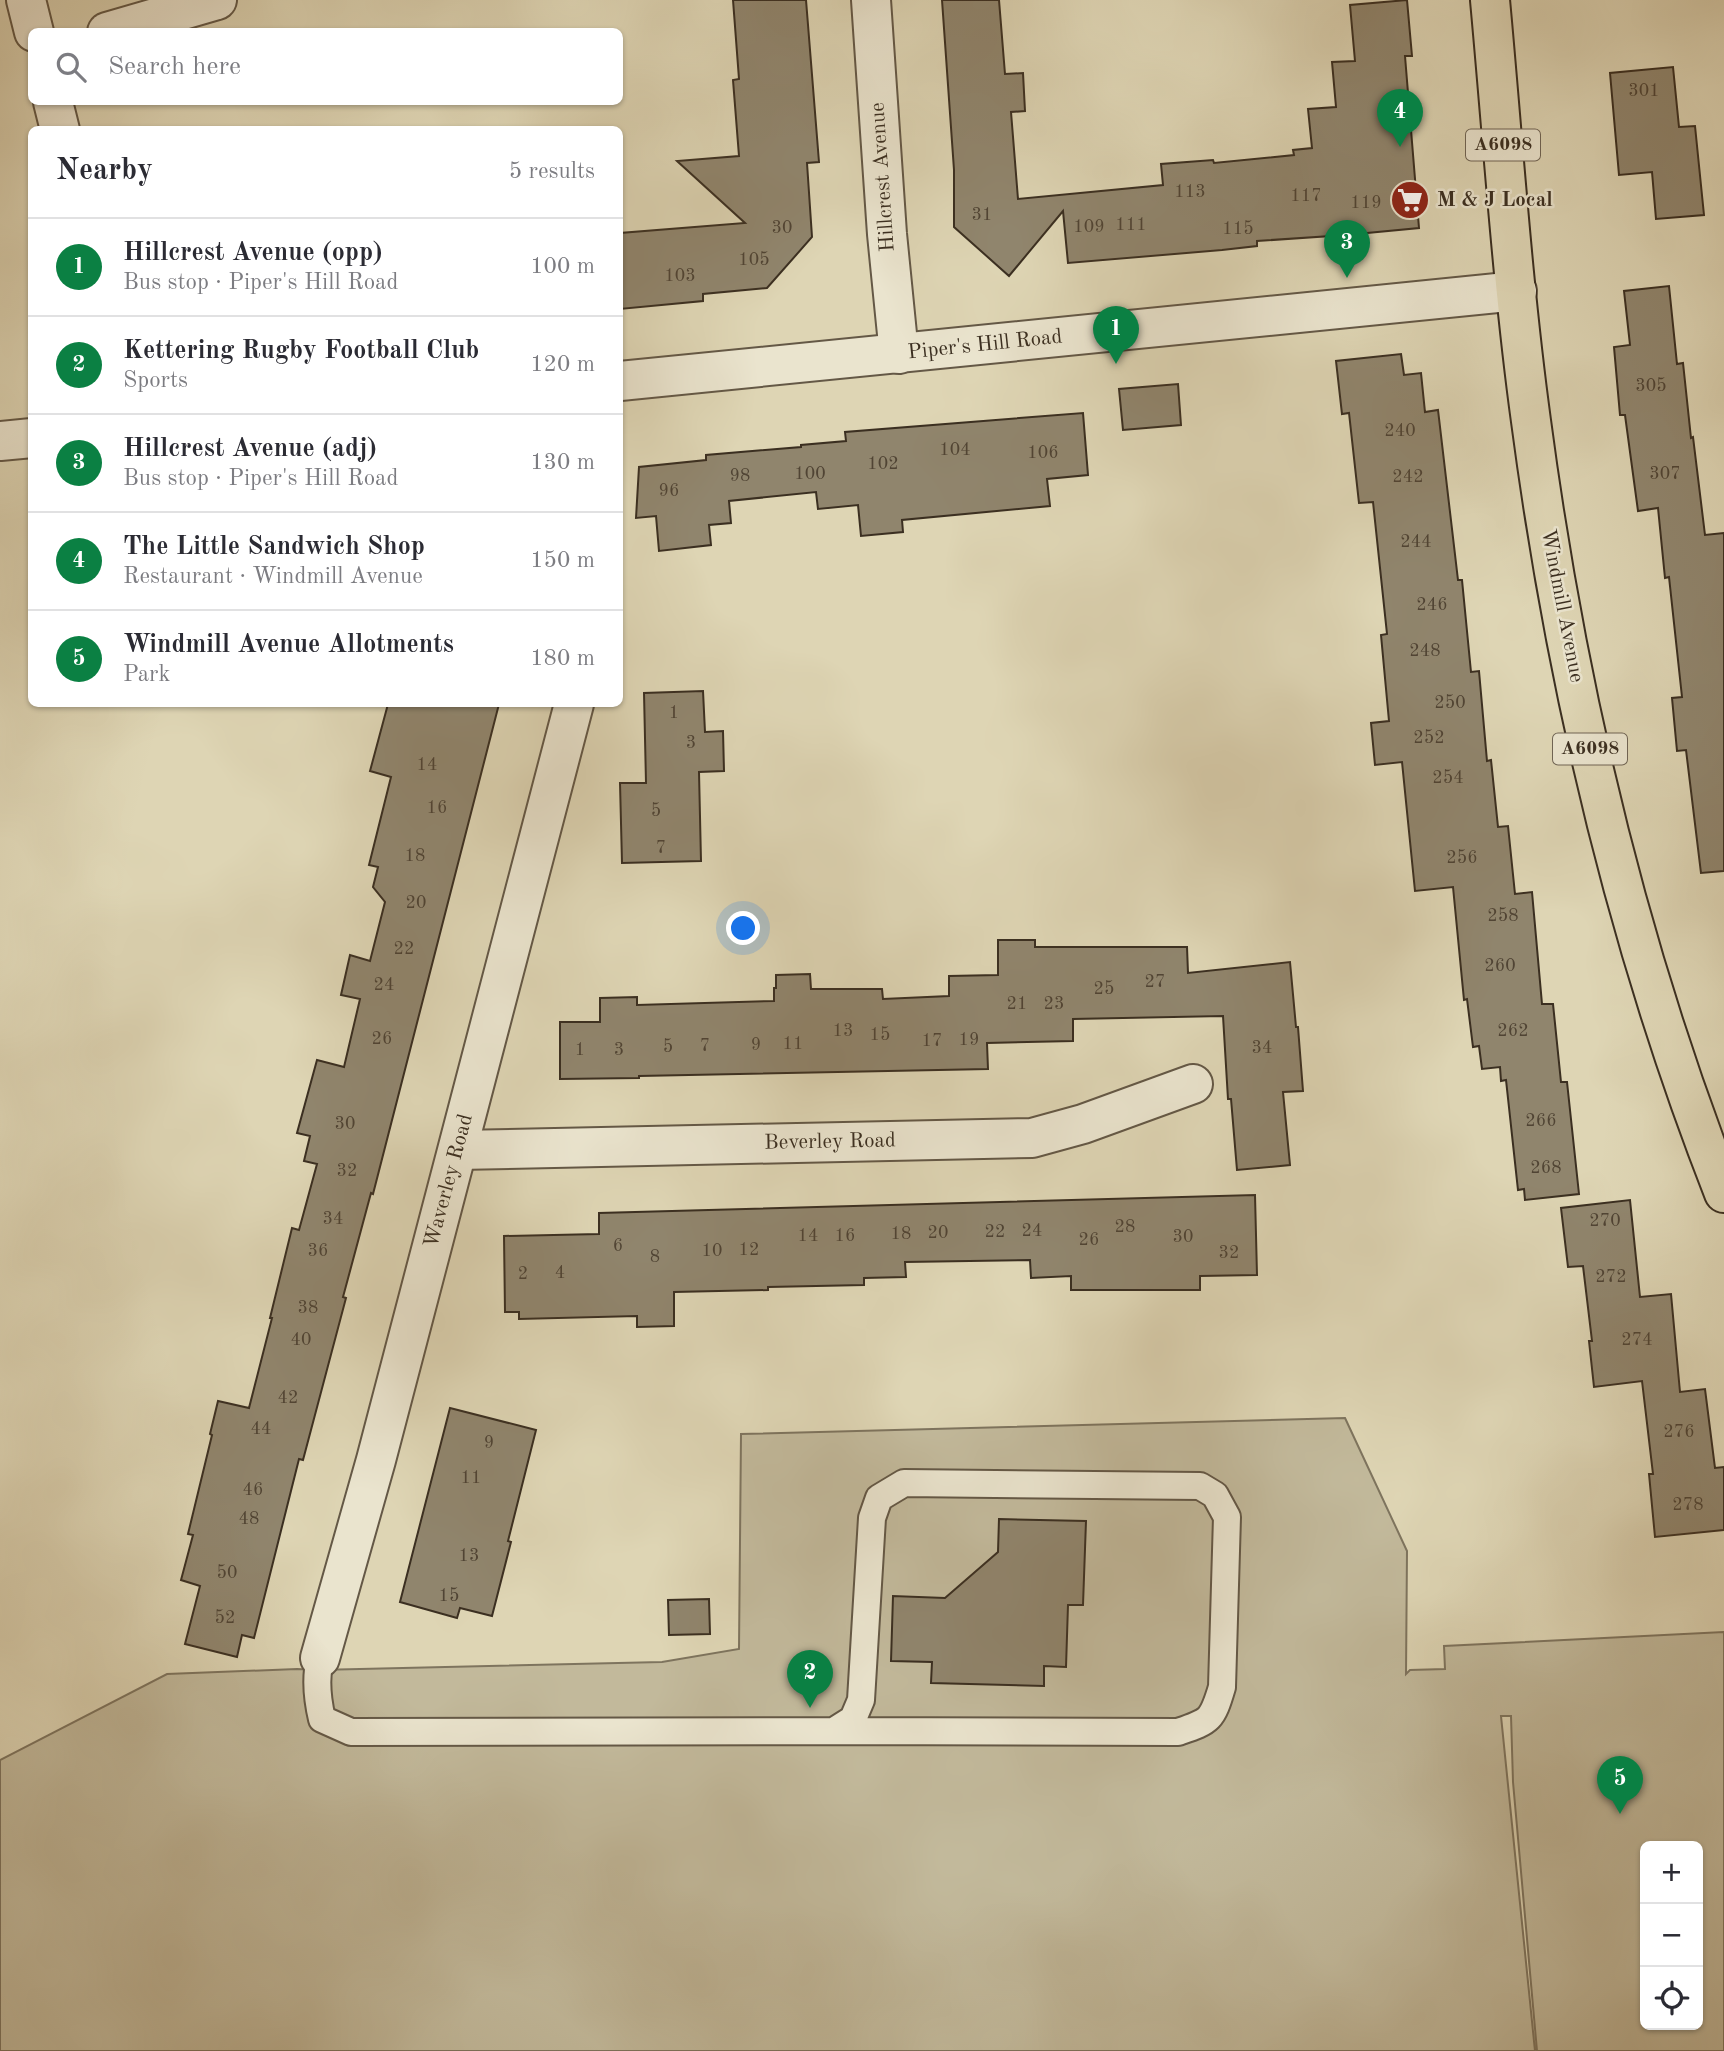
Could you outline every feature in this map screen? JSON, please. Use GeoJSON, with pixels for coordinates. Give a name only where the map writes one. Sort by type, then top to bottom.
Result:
{"type":"FeatureCollection","features":[{"type":"Feature","properties":{"kind":"main road","name":"Windmill Avenue"},"geometry":{"type":"LineString","coordinates":[[1490,0],[1531,419],[1550,548],[1574,675],[1631,919],[1667,1036],[1724,1193]]}},
{"type":"Feature","properties":{"kind":"street"},"geometry":{"type":"LineString","coordinates":[[26,0],[33,28]]}},
{"type":"Feature","properties":{"kind":"street"},"geometry":{"type":"LineString","coordinates":[[121,28],[216,0]]}},
{"type":"Feature","properties":{"kind":"street","name":"Hillcrest Avenue"},"geometry":{"type":"LineString","coordinates":[[871,0],[887,234],[899,354]]}},
{"type":"Feature","properties":{"kind":"street"},"geometry":{"type":"LineString","coordinates":[[54,105],[59,126]]}},
{"type":"Feature","properties":{"kind":"street","name":"Piper's Hill Road"},"geometry":{"type":"LineString","coordinates":[[623,381],[1517,291]]}},
{"type":"Feature","properties":{"kind":"street"},"geometry":{"type":"LineString","coordinates":[[0,441],[28,438]]}},
{"type":"Feature","properties":{"kind":"street","name":"Waverley Road"},"geometry":{"type":"LineString","coordinates":[[320,1658],[376,1460],[573,707]]}},
{"type":"Feature","properties":{"kind":"street","name":"Beverley Road"},"geometry":{"type":"LineString","coordinates":[[457,1150],[1032,1138],[1083,1125],[1193,1084]]}},
{"type":"Feature","properties":{"kind":"lane"},"geometry":{"type":"LineString","coordinates":[[320,1658],[316,1695],[322,1719],[351,1732],[1178,1732],[1206,1722],[1217,1707],[1222,1687],[1227,1517],[1215,1496],[1200,1486],[904,1483],[879,1498],[872,1518],[861,1700],[853,1719],[834,1731]]}},
{"type":"Feature","properties":{"kind":"shaded area"},"geometry":{"type":"Polygon","coordinates":[[[1345,1418],[1407,1551],[1406,1674],[1410,1670],[1445,1669],[1444,1646],[1724,1632],[1724,2051],[1537,2051],[1513,1782],[1511,1716],[1501,1716],[1535,2051],[0,2051],[0,1760],[167,1674],[662,1662],[739,1649],[741,1434],[1345,1418]]]}},
{"type":"Feature","properties":{"kind":"building"},"geometry":{"type":"Polygon","coordinates":[[[733,0],[806,0],[819,162],[807,163],[812,237],[767,288],[703,294],[703,301],[623,309],[623,233],[745,223],[677,161],[739,156],[733,80],[739,79],[733,0]]]}},
{"type":"Feature","properties":{"kind":"building"},"geometry":{"type":"Polygon","coordinates":[[[942,0],[999,0],[1005,74],[1023,73],[1025,111],[1011,112],[1018,199],[1163,185],[1161,164],[1213,160],[1214,163],[1294,155],[1293,150],[1312,148],[1308,109],[1336,107],[1332,62],[1355,61],[1350,5],[1407,0],[1412,56],[1405,56],[1419,228],[1257,241],[1257,246],[1068,263],[1063,211],[1009,276],[954,227],[954,170],[942,0]]]}},
{"type":"Feature","properties":{"kind":"building"},"geometry":{"type":"Polygon","coordinates":[[[1673,67],[1679,127],[1695,126],[1704,215],[1656,219],[1652,172],[1619,175],[1610,73],[1673,67]]]}},
{"type":"Feature","properties":{"kind":"building"},"geometry":{"type":"Polygon","coordinates":[[[1669,286],[1677,364],[1683,363],[1705,535],[1724,533],[1724,871],[1701,873],[1686,750],[1677,751],[1672,698],[1682,697],[1669,577],[1665,578],[1658,508],[1638,511],[1625,415],[1620,415],[1614,347],[1630,345],[1624,291],[1669,286]]]}},
{"type":"Feature","properties":{"kind":"building"},"geometry":{"type":"Polygon","coordinates":[[[1401,354],[1404,375],[1421,373],[1425,412],[1438,410],[1458,580],[1462,580],[1471,672],[1479,671],[1487,761],[1491,760],[1498,827],[1508,826],[1515,894],[1532,892],[1542,1004],[1553,1004],[1561,1082],[1567,1082],[1579,1194],[1525,1200],[1524,1189],[1518,1190],[1506,1080],[1501,1081],[1500,1067],[1482,1069],[1479,1046],[1473,1047],[1467,999],[1464,1000],[1453,887],[1415,891],[1402,762],[1375,765],[1371,723],[1389,721],[1381,635],[1387,634],[1373,502],[1359,503],[1349,413],[1342,414],[1336,361],[1401,354]]]}},
{"type":"Feature","properties":{"kind":"building"},"geometry":{"type":"Polygon","coordinates":[[[1178,384],[1181,425],[1123,430],[1119,389],[1178,384]]]}},
{"type":"Feature","properties":{"kind":"building"},"geometry":{"type":"Polygon","coordinates":[[[1083,413],[1088,475],[1047,479],[1050,506],[902,520],[903,532],[861,536],[858,505],[818,509],[816,492],[729,501],[731,523],[709,525],[711,545],[659,551],[656,516],[636,518],[639,467],[706,460],[706,455],[846,441],[845,432],[1083,413]]]}},
{"type":"Feature","properties":{"kind":"building"},"geometry":{"type":"Polygon","coordinates":[[[703,691],[705,732],[723,731],[724,771],[699,772],[701,861],[622,863],[620,783],[646,783],[644,693],[703,691]]]}},
{"type":"Feature","properties":{"kind":"building"},"geometry":{"type":"Polygon","coordinates":[[[387,707],[498,707],[373,1194],[371,1193],[343,1297],[346,1298],[303,1460],[299,1459],[254,1638],[242,1635],[237,1657],[185,1644],[200,1586],[181,1580],[193,1535],[188,1534],[218,1401],[249,1408],[292,1228],[299,1230],[317,1164],[304,1161],[310,1136],[297,1133],[317,1060],[344,1067],[360,999],[341,995],[350,955],[370,961],[385,902],[373,887],[378,867],[369,865],[391,777],[370,771],[387,707]]]}},
{"type":"Feature","properties":{"kind":"building"},"geometry":{"type":"Polygon","coordinates":[[[998,940],[1035,940],[1035,947],[1187,947],[1188,973],[1290,962],[1303,1091],[1283,1092],[1290,1165],[1237,1170],[1231,1099],[1228,1099],[1223,1016],[1073,1019],[1073,1041],[987,1043],[988,1069],[560,1079],[560,1022],[600,1022],[600,998],[637,997],[637,1005],[774,1001],[776,975],[810,974],[811,989],[882,989],[883,999],[949,996],[949,976],[998,975],[998,940]]]}},
{"type":"Feature","properties":{"kind":"building"},"geometry":{"type":"Polygon","coordinates":[[[1255,1195],[1257,1275],[1200,1276],[1200,1290],[1071,1290],[1071,1276],[1031,1278],[1030,1260],[905,1262],[906,1277],[864,1278],[864,1285],[674,1292],[674,1326],[637,1327],[637,1316],[519,1319],[519,1312],[505,1312],[504,1236],[599,1234],[599,1213],[1255,1195]]]}},
{"type":"Feature","properties":{"kind":"building"},"geometry":{"type":"Polygon","coordinates":[[[1630,1200],[1640,1297],[1671,1294],[1680,1392],[1705,1389],[1715,1468],[1724,1467],[1724,1530],[1655,1537],[1649,1474],[1653,1474],[1642,1381],[1594,1387],[1589,1341],[1592,1341],[1583,1266],[1568,1267],[1561,1208],[1630,1200]]]}},
{"type":"Feature","properties":{"kind":"building"},"geometry":{"type":"Polygon","coordinates":[[[450,1408],[536,1430],[492,1616],[460,1608],[457,1618],[400,1602],[450,1408]]]}},
{"type":"Feature","properties":{"kind":"building"},"geometry":{"type":"Polygon","coordinates":[[[999,1519],[1086,1521],[1083,1605],[1068,1605],[1066,1667],[1044,1666],[1044,1686],[931,1683],[932,1662],[891,1661],[893,1596],[945,1598],[998,1552],[999,1519]]]}},
{"type":"Feature","properties":{"kind":"building"},"geometry":{"type":"Polygon","coordinates":[[[709,1599],[710,1634],[669,1635],[668,1600],[709,1599]]]}},
{"type":"Feature","properties":{"kind":"place","name":"The Little Sandwich Shop"},"geometry":{"type":"Point","coordinates":[1400,147]}},
{"type":"Feature","properties":{"kind":"place","name":"M & J Local"},"geometry":{"type":"Point","coordinates":[1410,200]}},
{"type":"Feature","properties":{"kind":"place","name":"Hillcrest Avenue (adj)"},"geometry":{"type":"Point","coordinates":[1347,278]}},
{"type":"Feature","properties":{"kind":"place","name":"Hillcrest Avenue (opp)"},"geometry":{"type":"Point","coordinates":[1116,364]}},
{"type":"Feature","properties":{"kind":"place","name":"Kettering Rugby Football Club"},"geometry":{"type":"Point","coordinates":[810,1708]}},
{"type":"Feature","properties":{"kind":"place","name":"Windmill Avenue Allotments"},"geometry":{"type":"Point","coordinates":[1620,1814]}}]}
